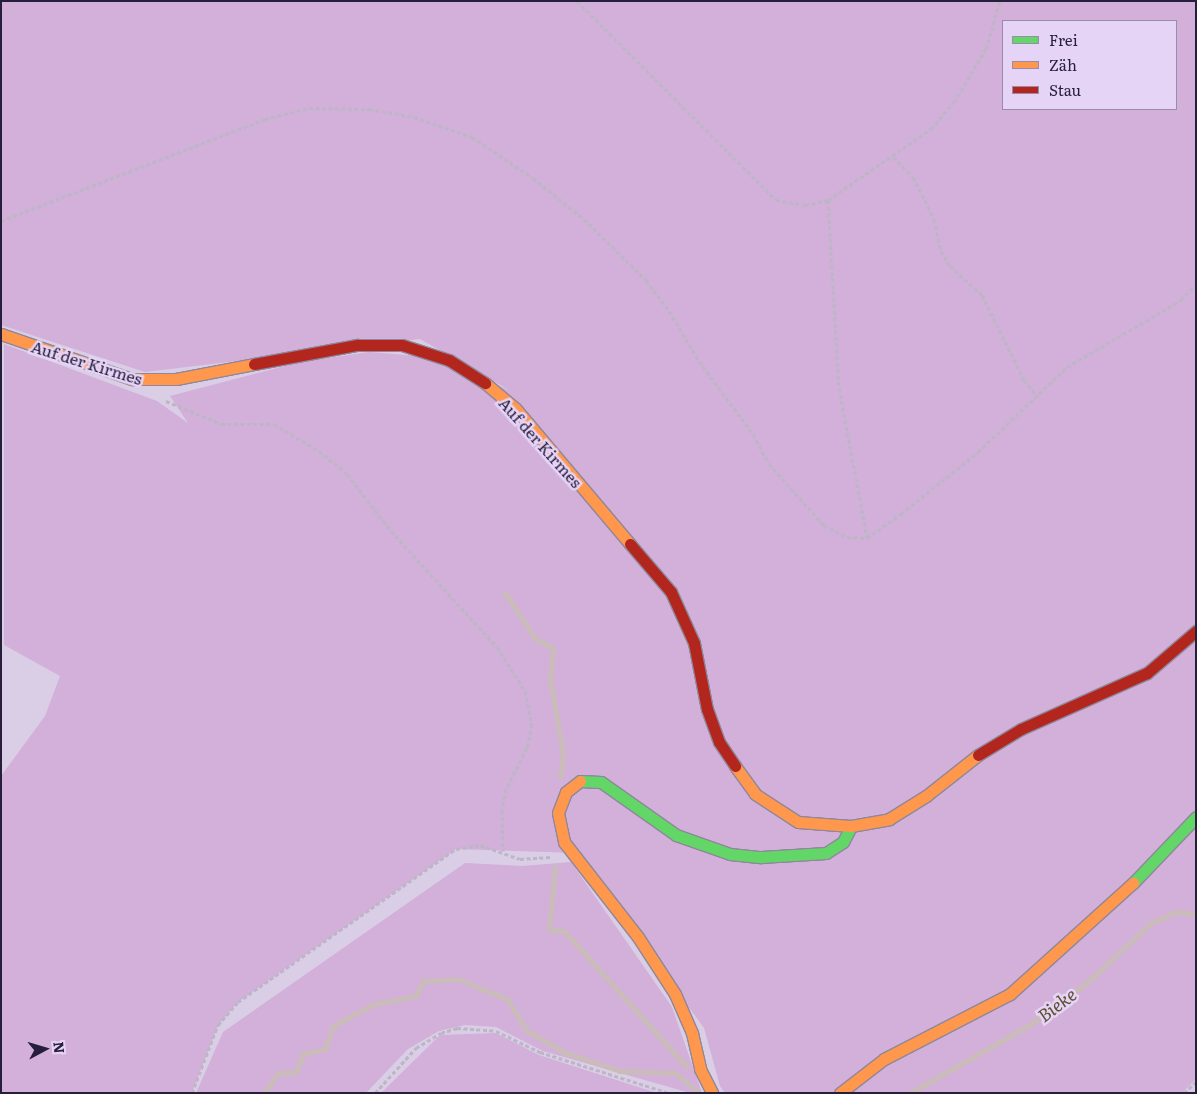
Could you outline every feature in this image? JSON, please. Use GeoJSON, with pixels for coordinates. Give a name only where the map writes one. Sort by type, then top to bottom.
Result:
{"type":"FeatureCollection","features":[{"type":"Feature","properties":{"kind":"street","name":"Auf der Kirmes"},"geometry":{"type":"LineString","coordinates":[[1,334],[132,379],[152,381],[176,379],[357,345],[402,345],[449,360],[476,376],[516,409],[672,592],[694,643],[707,709],[719,742],[755,794],[798,822],[851,826],[889,819],[926,796],[966,762],[1021,729],[1147,673],[1196,630]]}},
{"type":"Feature","properties":{"kind":"street"},"geometry":{"type":"LineString","coordinates":[[712,1093],[700,1070],[692,1033],[675,994],[638,937],[564,842],[558,813],[566,792],[581,780],[601,782],[676,835],[730,854],[761,858],[826,852],[844,842],[851,826]]}},
{"type":"Feature","properties":{"kind":"street"},"geometry":{"type":"LineString","coordinates":[[840,1093],[884,1059],[1010,994],[1130,886],[1196,817]]}},
{"type":"Feature","properties":{"kind":"path"},"geometry":{"type":"LineString","coordinates":[[577,1],[776,200],[805,205],[828,200],[931,129],[954,102],[986,49],[1000,1]]}},
{"type":"Feature","properties":{"kind":"path"},"geometry":{"type":"LineString","coordinates":[[1,221],[265,118],[309,108],[369,109],[414,117],[472,137],[532,178],[615,248],[669,311],[699,362],[753,434],[770,464],[797,497],[834,533],[867,538],[978,452],[1038,397],[1067,367],[1181,300],[1196,284]]}},
{"type":"Feature","properties":{"kind":"path"},"geometry":{"type":"LineString","coordinates":[[892,157],[913,177],[934,219],[941,251],[950,266],[982,295],[1024,380],[1038,397]]}},
{"type":"Feature","properties":{"kind":"path"},"geometry":{"type":"LineString","coordinates":[[828,200],[839,388],[867,538]]}},
{"type":"Feature","properties":{"kind":"path"},"geometry":{"type":"LineString","coordinates":[[164,400],[221,424],[274,424],[319,451],[347,474],[391,531],[497,647],[525,691],[532,724],[527,748],[506,789],[502,810],[504,851]]}},
{"type":"Feature","properties":{"kind":"path"},"geometry":{"type":"LineString","coordinates":[[192,1093],[218,1025],[238,1002],[456,849],[480,845],[504,851],[520,859],[574,857]]}},
{"type":"Feature","properties":{"kind":"path"},"geometry":{"type":"LineString","coordinates":[[375,1093],[416,1048],[441,1033],[457,1028],[496,1031],[540,1052],[669,1093]]}},
{"type":"Feature","properties":{"kind":"path"},"geometry":{"type":"LineString","coordinates":[[1184,1093],[1196,1082]]}},
{"type":"Feature","properties":{"kind":"shaded area"},"geometry":{"type":"Polygon","coordinates":[[[1,1],[1196,1],[1196,1079],[1182,1093],[725,1093],[720,1086],[704,1028],[576,853],[456,849],[238,1002],[218,1025],[192,1093],[1,1093],[1,776],[45,716],[60,676],[4,645],[4,344],[157,401],[188,423],[170,396],[300,362],[369,352],[431,357],[509,390],[420,339],[145,372],[1,325],[1,1]]]}},
{"type":"Feature","properties":{"kind":"shaded area"},"geometry":{"type":"Polygon","coordinates":[[[571,862],[672,1007],[702,1093],[690,1093],[543,1051],[496,1027],[465,1025],[439,1031],[408,1049],[366,1093],[196,1093],[223,1032],[465,863],[522,866],[571,862]]]}},
{"type":"Feature","properties":{"kind":"shaded area"},"geometry":{"type":"Polygon","coordinates":[[[496,1033],[539,1055],[657,1093],[381,1093],[440,1035],[496,1033]]]}},
{"type":"Feature","properties":{"kind":"waterway"},"geometry":{"type":"LineString","coordinates":[[505,593],[535,638],[553,649],[550,680],[563,753],[560,777]]}},
{"type":"Feature","properties":{"kind":"waterway"},"geometry":{"type":"LineString","coordinates":[[555,867],[549,930],[564,931],[687,1067]]}},
{"type":"Feature","properties":{"kind":"waterway","name":"Bieke"},"geometry":{"type":"LineString","coordinates":[[910,1093],[1031,1024],[1090,980],[1151,923],[1176,912],[1196,914]]}},
{"type":"Feature","properties":{"kind":"waterway"},"geometry":{"type":"LineString","coordinates":[[264,1093],[278,1073],[296,1072],[303,1054],[325,1049],[333,1026],[374,1004],[416,996],[423,981],[458,979],[507,999],[526,1030],[563,1052],[620,1071],[675,1073],[698,1092]]}},
{"type":"Feature","properties":{"kind":"traffic: fast"},"geometry":{"type":"LineString","coordinates":[[580,781],[601,782],[676,835],[730,854],[761,857],[826,853],[843,842],[851,826]]}},
{"type":"Feature","properties":{"kind":"traffic: fast"},"geometry":{"type":"LineString","coordinates":[[1133,883],[1196,817]]}},
{"type":"Feature","properties":{"kind":"traffic: slow"},"geometry":{"type":"LineString","coordinates":[[1,334],[132,379],[176,379],[254,364]]}},
{"type":"Feature","properties":{"kind":"traffic: slow"},"geometry":{"type":"LineString","coordinates":[[485,383],[516,409],[630,544]]}},
{"type":"Feature","properties":{"kind":"traffic: slow"},"geometry":{"type":"LineString","coordinates":[[735,766],[755,794],[798,822],[851,826],[889,819],[926,796],[978,755]]}},
{"type":"Feature","properties":{"kind":"traffic: slow"},"geometry":{"type":"LineString","coordinates":[[580,781],[566,792],[558,813],[564,842],[638,937],[675,994],[692,1033],[700,1069],[712,1093]]}},
{"type":"Feature","properties":{"kind":"traffic: slow"},"geometry":{"type":"LineString","coordinates":[[840,1093],[884,1059],[1010,994],[1133,883]]}},
{"type":"Feature","properties":{"kind":"traffic: jam"},"geometry":{"type":"LineString","coordinates":[[254,364],[357,345],[402,345],[449,360],[485,383]]}},
{"type":"Feature","properties":{"kind":"traffic: jam"},"geometry":{"type":"LineString","coordinates":[[630,544],[671,592],[694,643],[707,709],[719,742],[735,766]]}},
{"type":"Feature","properties":{"kind":"traffic: jam"},"geometry":{"type":"LineString","coordinates":[[978,755],[1021,729],[1147,673],[1196,631]]}}]}
